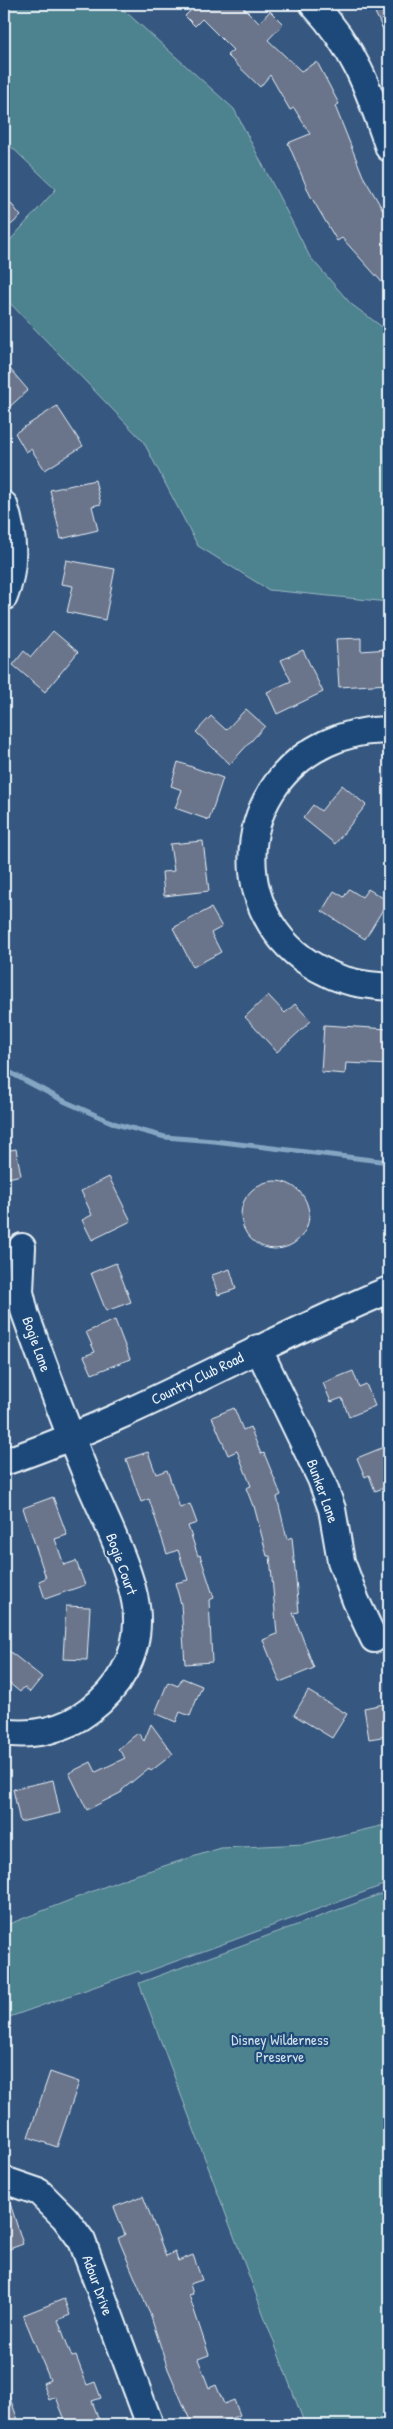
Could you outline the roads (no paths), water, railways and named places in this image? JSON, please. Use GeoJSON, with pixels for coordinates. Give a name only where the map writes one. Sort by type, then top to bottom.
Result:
{"type":"FeatureCollection","features":[{"type":"Feature","properties":{"kind":"street"},"geometry":{"type":"LineString","coordinates":[[313,4],[347,46],[357,64],[375,104],[389,148]]}},
{"type":"Feature","properties":{"kind":"street"},"geometry":{"type":"LineString","coordinates":[[4,505],[12,535],[12,564],[4,597]]}},
{"type":"Feature","properties":{"kind":"street"},"geometry":{"type":"LineString","coordinates":[[389,731],[364,731],[338,737],[315,748],[293,764],[268,794],[258,817],[252,855],[254,881],[260,905],[270,924],[287,946],[305,961],[326,973],[360,984],[389,987]]}},
{"type":"Feature","properties":{"kind":"street","name":"Bogie Lane"},"geometry":{"type":"LineString","coordinates":[[22,1247],[20,1292],[25,1313],[71,1438]]}},
{"type":"Feature","properties":{"kind":"street","name":"Country Club Road"},"geometry":{"type":"LineString","coordinates":[[4,1462],[106,1424],[258,1348],[389,1290]]}},
{"type":"Feature","properties":{"kind":"street","name":"Bunker Lane"},"geometry":{"type":"LineString","coordinates":[[258,1348],[321,1479],[332,1509],[341,1561],[356,1601],[374,1639]]}},
{"type":"Feature","properties":{"kind":"street","name":"Bogie Court"},"geometry":{"type":"LineString","coordinates":[[4,1732],[40,1732],[56,1728],[84,1715],[116,1685],[130,1661],[134,1648],[138,1621],[134,1594],[71,1438]]}},
{"type":"Feature","properties":{"kind":"street","name":"Adour Drive"},"geometry":{"type":"LineString","coordinates":[[4,2180],[39,2192],[65,2218],[82,2241],[150,2425]]}},
{"type":"Feature","properties":{"kind":"waterway"},"geometry":{"type":"LineString","coordinates":[[4,1067],[9,1072],[66,1102],[116,1124],[165,1137],[389,1162]]}},
{"type":"Feature","properties":{"kind":"park label","name":"Disney Wilderness Preserve"},"geometry":{"type":"Point","coordinates":[280,2048]}}]}
